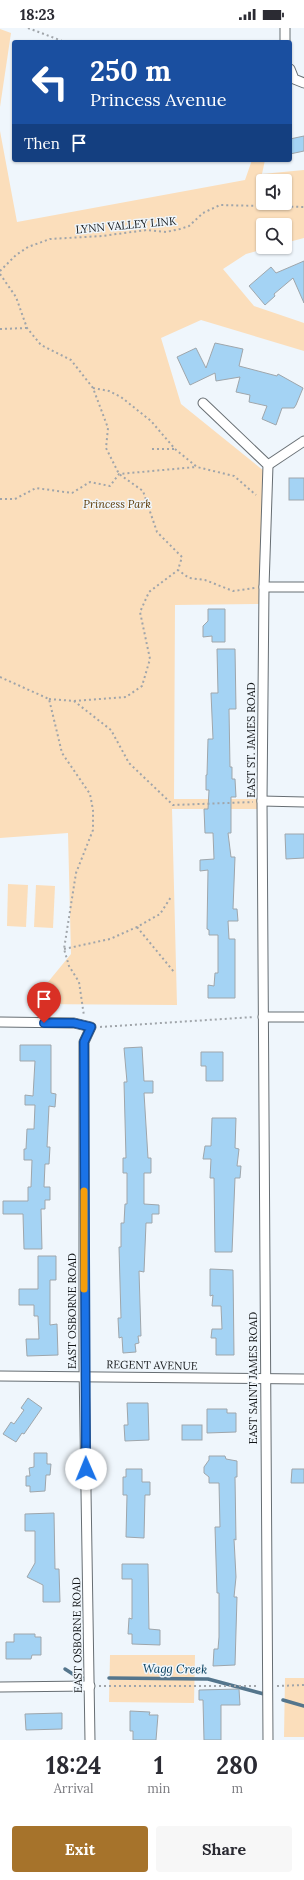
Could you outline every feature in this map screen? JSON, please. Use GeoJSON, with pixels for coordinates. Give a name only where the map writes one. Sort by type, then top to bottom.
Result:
{"type":"FeatureCollection","features":[{"type":"Feature","properties":{"kind":"street"},"geometry":{"type":"LineString","coordinates":[[285,28],[285,40]]}},
{"type":"Feature","properties":{"kind":"street"},"geometry":{"type":"LineString","coordinates":[[292,74],[294,79],[304,82]]}},
{"type":"Feature","properties":{"kind":"street"},"geometry":{"type":"LineString","coordinates":[[204,403],[268,465],[304,441]]}},
{"type":"Feature","properties":{"kind":"street","name":"EAST ST. JAMES ROAD"},"geometry":{"type":"LineString","coordinates":[[263,1016],[262,801],[264,587],[268,508],[268,465]]}},
{"type":"Feature","properties":{"kind":"street"},"geometry":{"type":"LineString","coordinates":[[264,587],[304,586]]}},
{"type":"Feature","properties":{"kind":"street"},"geometry":{"type":"LineString","coordinates":[[262,801],[304,802]]}},
{"type":"Feature","properties":{"kind":"street"},"geometry":{"type":"LineString","coordinates":[[263,1016],[304,1017]]}},
{"type":"Feature","properties":{"kind":"street","name":"EAST SAINT JAMES ROAD"},"geometry":{"type":"LineString","coordinates":[[263,1016],[268,1740]]}},
{"type":"Feature","properties":{"kind":"street"},"geometry":{"type":"LineString","coordinates":[[0,1022],[74,1023],[88,1026]]}},
{"type":"Feature","properties":{"kind":"street","name":"EAST OSBORNE ROAD"},"geometry":{"type":"LineString","coordinates":[[88,1026],[84,1042],[85,1376],[90,1740]]}},
{"type":"Feature","properties":{"kind":"street","name":"REGENT AVENUE"},"geometry":{"type":"LineString","coordinates":[[0,1376],[304,1380]]}},
{"type":"Feature","properties":{"kind":"street"},"geometry":{"type":"LineString","coordinates":[[0,1687],[90,1686]]}},
{"type":"Feature","properties":{"kind":"path"},"geometry":{"type":"LineString","coordinates":[[28,28],[60,40]]}},
{"type":"Feature","properties":{"kind":"path","name":"LYNN VALLEY LINK"},"geometry":{"type":"LineString","coordinates":[[0,270],[16,255],[28,247],[50,239],[102,236],[147,230],[166,232],[189,226],[202,213],[220,205],[304,207]]}},
{"type":"Feature","properties":{"kind":"path"},"geometry":{"type":"LineString","coordinates":[[0,274],[16,298],[27,328],[41,345],[71,360],[93,388],[108,428],[106,448],[119,474],[143,491],[157,532],[182,557],[178,570],[149,592],[140,612],[150,659],[142,686],[126,697],[74,700],[49,699],[0,677]]}},
{"type":"Feature","properties":{"kind":"path"},"geometry":{"type":"LineString","coordinates":[[0,329],[27,328]]}},
{"type":"Feature","properties":{"kind":"path"},"geometry":{"type":"LineString","coordinates":[[93,388],[108,391],[121,397],[151,421],[175,449],[197,467]]}},
{"type":"Feature","properties":{"kind":"path"},"geometry":{"type":"LineString","coordinates":[[152,449],[175,449]]}},
{"type":"Feature","properties":{"kind":"path"},"geometry":{"type":"LineString","coordinates":[[0,499],[15,499],[36,488],[72,493],[90,482],[110,486],[119,474],[197,467],[234,476],[250,488],[268,508]]}},
{"type":"Feature","properties":{"kind":"path"},"geometry":{"type":"LineString","coordinates":[[178,570],[188,578],[205,580],[233,591],[264,587]]}},
{"type":"Feature","properties":{"kind":"path"},"geometry":{"type":"LineString","coordinates":[[49,699],[62,753],[90,794],[93,810],[93,830],[76,873],[64,949],[69,966],[79,982],[88,1026],[263,1016]]}},
{"type":"Feature","properties":{"kind":"path"},"geometry":{"type":"LineString","coordinates":[[74,700],[111,730],[129,763],[173,805],[262,801]]}},
{"type":"Feature","properties":{"kind":"path"},"geometry":{"type":"LineString","coordinates":[[64,949],[110,939],[137,927],[160,914],[171,897]]}},
{"type":"Feature","properties":{"kind":"path"},"geometry":{"type":"LineString","coordinates":[[137,927],[174,972]]}},
{"type":"Feature","properties":{"kind":"path"},"geometry":{"type":"LineString","coordinates":[[90,1686],[254,1686]]}},
{"type":"Feature","properties":{"kind":"green space"},"geometry":{"type":"Polygon","coordinates":[[[0,29],[11,33],[0,107],[0,29]]]}},
{"type":"Feature","properties":{"kind":"green space","name":"Princess Park"},"geometry":{"type":"Polygon","coordinates":[[[0,131],[17,222],[245,180],[251,162],[265,162],[262,174],[304,170],[304,238],[292,241],[292,218],[256,218],[256,251],[246,254],[223,269],[254,306],[304,323],[304,351],[201,320],[161,338],[181,404],[264,471],[261,604],[175,605],[174,799],[264,799],[264,809],[172,809],[177,1005],[30,1004],[71,954],[68,833],[0,838],[0,131]]]}},
{"type":"Feature","properties":{"kind":"green space"},"geometry":{"type":"Polygon","coordinates":[[[8,884],[28,885],[26,927],[7,926],[8,884]]]}},
{"type":"Feature","properties":{"kind":"green space"},"geometry":{"type":"Polygon","coordinates":[[[36,885],[55,886],[53,928],[34,927],[36,885]]]}},
{"type":"Feature","properties":{"kind":"green space"},"geometry":{"type":"Polygon","coordinates":[[[110,1655],[195,1655],[194,1703],[109,1702],[110,1655]]]}},
{"type":"Feature","properties":{"kind":"green space"},"geometry":{"type":"Polygon","coordinates":[[[285,1678],[304,1678],[304,1737],[284,1737],[285,1678]]]}},
{"type":"Feature","properties":{"kind":"building"},"geometry":{"type":"Polygon","coordinates":[[[304,136],[304,151],[292,154],[292,139],[304,136]]]}},
{"type":"Feature","properties":{"kind":"building"},"geometry":{"type":"Polygon","coordinates":[[[304,261],[304,303],[293,278],[274,294],[275,296],[265,305],[249,286],[271,267],[276,273],[304,261]]]}},
{"type":"Feature","properties":{"kind":"building"},"geometry":{"type":"Polygon","coordinates":[[[215,343],[243,349],[239,366],[277,376],[278,374],[303,388],[294,408],[282,408],[276,425],[262,419],[267,406],[249,402],[250,395],[236,392],[240,377],[216,381],[215,373],[190,385],[177,357],[196,348],[206,368],[215,343]]]}},
{"type":"Feature","properties":{"kind":"building"},"geometry":{"type":"Polygon","coordinates":[[[289,478],[304,478],[304,500],[289,500],[289,478]]]}},
{"type":"Feature","properties":{"kind":"building"},"geometry":{"type":"Polygon","coordinates":[[[208,609],[225,609],[225,642],[212,642],[212,636],[203,637],[203,626],[208,621],[208,609]]]}},
{"type":"Feature","properties":{"kind":"building"},"geometry":{"type":"Polygon","coordinates":[[[217,649],[235,649],[236,709],[229,709],[230,767],[232,767],[232,779],[235,779],[236,797],[231,797],[231,833],[228,833],[231,857],[235,857],[233,909],[237,909],[238,921],[228,921],[229,939],[235,939],[235,998],[208,998],[208,985],[214,986],[215,973],[218,973],[218,935],[209,935],[209,930],[207,929],[208,870],[200,871],[200,860],[214,859],[213,833],[205,833],[204,809],[208,809],[209,790],[206,790],[206,775],[208,739],[213,739],[211,693],[218,693],[217,649]]]}},
{"type":"Feature","properties":{"kind":"building"},"geometry":{"type":"Polygon","coordinates":[[[285,834],[304,834],[304,858],[286,859],[285,834]]]}},
{"type":"Feature","properties":{"kind":"building"},"geometry":{"type":"Polygon","coordinates":[[[20,1045],[51,1045],[51,1093],[56,1094],[55,1107],[49,1106],[47,1147],[50,1147],[49,1164],[45,1164],[44,1187],[50,1187],[50,1200],[45,1200],[45,1209],[41,1209],[42,1249],[24,1249],[23,1214],[3,1214],[3,1201],[28,1201],[28,1187],[31,1187],[32,1160],[24,1160],[24,1149],[26,1149],[27,1129],[34,1129],[35,1105],[25,1105],[25,1095],[33,1096],[35,1061],[20,1061],[20,1045]]]}},
{"type":"Feature","properties":{"kind":"building"},"geometry":{"type":"Polygon","coordinates":[[[142,1047],[144,1081],[153,1081],[153,1093],[144,1093],[148,1158],[151,1158],[151,1173],[144,1173],[144,1204],[159,1205],[159,1214],[152,1214],[152,1223],[146,1223],[144,1272],[139,1271],[141,1336],[138,1336],[139,1343],[135,1344],[136,1352],[123,1353],[122,1337],[119,1338],[118,1318],[121,1318],[119,1247],[121,1247],[121,1223],[124,1223],[125,1204],[127,1204],[127,1173],[123,1173],[123,1158],[126,1158],[124,1082],[127,1082],[124,1048],[142,1047]]]}},
{"type":"Feature","properties":{"kind":"building"},"geometry":{"type":"Polygon","coordinates":[[[201,1052],[223,1052],[223,1081],[206,1081],[206,1066],[201,1066],[201,1052]]]}},
{"type":"Feature","properties":{"kind":"building"},"geometry":{"type":"Polygon","coordinates":[[[212,1118],[236,1118],[235,1148],[239,1149],[237,1166],[241,1166],[240,1178],[235,1178],[232,1252],[215,1252],[214,1178],[210,1178],[211,1159],[203,1159],[205,1146],[211,1146],[212,1118]]]}},
{"type":"Feature","properties":{"kind":"building"},"geometry":{"type":"Polygon","coordinates":[[[38,1256],[56,1256],[56,1280],[50,1280],[50,1325],[57,1324],[58,1355],[27,1356],[26,1339],[39,1339],[38,1316],[34,1316],[34,1305],[19,1305],[19,1289],[38,1289],[38,1256]]]}},
{"type":"Feature","properties":{"kind":"building"},"geometry":{"type":"Polygon","coordinates":[[[210,1269],[233,1270],[234,1355],[216,1355],[216,1338],[211,1338],[212,1329],[222,1329],[221,1306],[212,1306],[213,1295],[210,1296],[210,1269]]]}},
{"type":"Feature","properties":{"kind":"building"},"geometry":{"type":"Polygon","coordinates":[[[28,1398],[42,1408],[24,1434],[22,1433],[16,1442],[3,1434],[11,1422],[14,1424],[24,1410],[21,1408],[28,1398]]]}},
{"type":"Feature","properties":{"kind":"building"},"geometry":{"type":"Polygon","coordinates":[[[127,1403],[148,1403],[149,1440],[125,1441],[124,1425],[128,1425],[127,1403]]]}},
{"type":"Feature","properties":{"kind":"building"},"geometry":{"type":"Polygon","coordinates":[[[207,1409],[227,1409],[227,1413],[236,1413],[236,1432],[207,1433],[207,1409]]]}},
{"type":"Feature","properties":{"kind":"building"},"geometry":{"type":"Polygon","coordinates":[[[182,1425],[202,1425],[202,1440],[182,1440],[182,1425]]]}},
{"type":"Feature","properties":{"kind":"building"},"geometry":{"type":"Polygon","coordinates":[[[34,1453],[47,1453],[47,1464],[51,1464],[50,1475],[46,1475],[45,1491],[30,1492],[30,1486],[26,1486],[26,1476],[30,1476],[29,1468],[34,1467],[34,1453]]]}},
{"type":"Feature","properties":{"kind":"building"},"geometry":{"type":"Polygon","coordinates":[[[209,1456],[225,1456],[226,1459],[237,1461],[237,1477],[235,1477],[236,1540],[234,1539],[236,1577],[234,1597],[237,1597],[235,1665],[213,1666],[214,1649],[218,1649],[219,1637],[219,1593],[217,1593],[215,1527],[220,1527],[219,1483],[209,1483],[209,1477],[204,1473],[204,1467],[209,1460],[209,1456]]]}},
{"type":"Feature","properties":{"kind":"building"},"geometry":{"type":"Polygon","coordinates":[[[126,1469],[142,1469],[142,1482],[150,1482],[150,1495],[145,1495],[144,1538],[126,1537],[127,1495],[123,1495],[123,1477],[126,1477],[126,1469]]]}},
{"type":"Feature","properties":{"kind":"building"},"geometry":{"type":"Polygon","coordinates":[[[292,1469],[304,1469],[304,1483],[291,1483],[292,1469]]]}},
{"type":"Feature","properties":{"kind":"building"},"geometry":{"type":"Polygon","coordinates":[[[54,1513],[55,1569],[59,1569],[60,1602],[43,1602],[43,1585],[27,1577],[35,1563],[35,1531],[25,1531],[25,1514],[54,1513]]]}},
{"type":"Feature","properties":{"kind":"building"},"geometry":{"type":"Polygon","coordinates":[[[122,1564],[148,1564],[149,1629],[160,1630],[160,1645],[132,1644],[132,1634],[128,1634],[129,1618],[132,1619],[132,1579],[122,1579],[122,1564]]]}},
{"type":"Feature","properties":{"kind":"building"},"geometry":{"type":"Polygon","coordinates":[[[14,1634],[35,1634],[35,1637],[41,1637],[41,1655],[32,1655],[31,1659],[6,1659],[6,1642],[14,1642],[14,1634]]]}},
{"type":"Feature","properties":{"kind":"building"},"geometry":{"type":"Polygon","coordinates":[[[239,1689],[240,1705],[221,1705],[221,1740],[204,1740],[203,1700],[199,1700],[199,1690],[239,1689]]]}},
{"type":"Feature","properties":{"kind":"building"},"geometry":{"type":"Polygon","coordinates":[[[130,1711],[150,1712],[149,1715],[158,1715],[156,1740],[133,1740],[133,1731],[130,1731],[130,1711]]]}},
{"type":"Feature","properties":{"kind":"building"},"geometry":{"type":"Polygon","coordinates":[[[62,1713],[62,1729],[26,1730],[25,1714],[62,1713]]]}},
{"type":"Feature","properties":{"kind":"waterway","name":"Wagg Creek"},"geometry":{"type":"LineString","coordinates":[[65,1669],[79,1678],[87,1678]]}},
{"type":"Feature","properties":{"kind":"waterway","name":"Wagg Creek"},"geometry":{"type":"LineString","coordinates":[[109,1678],[208,1679],[264,1694]]}},
{"type":"Feature","properties":{"kind":"waterway","name":"Wagg Creek"},"geometry":{"type":"LineString","coordinates":[[283,1700],[304,1706]]}},
{"type":"Feature","properties":{"kind":"slow traffic"},"geometry":{"type":"LineString","coordinates":[[84,1191],[84,1289]]}},
{"type":"Feature","properties":{"kind":"route"},"geometry":{"type":"LineString","coordinates":[[44,1023],[74,1023],[91,1027],[84,1042],[84,1366],[86,1469]]}}]}
